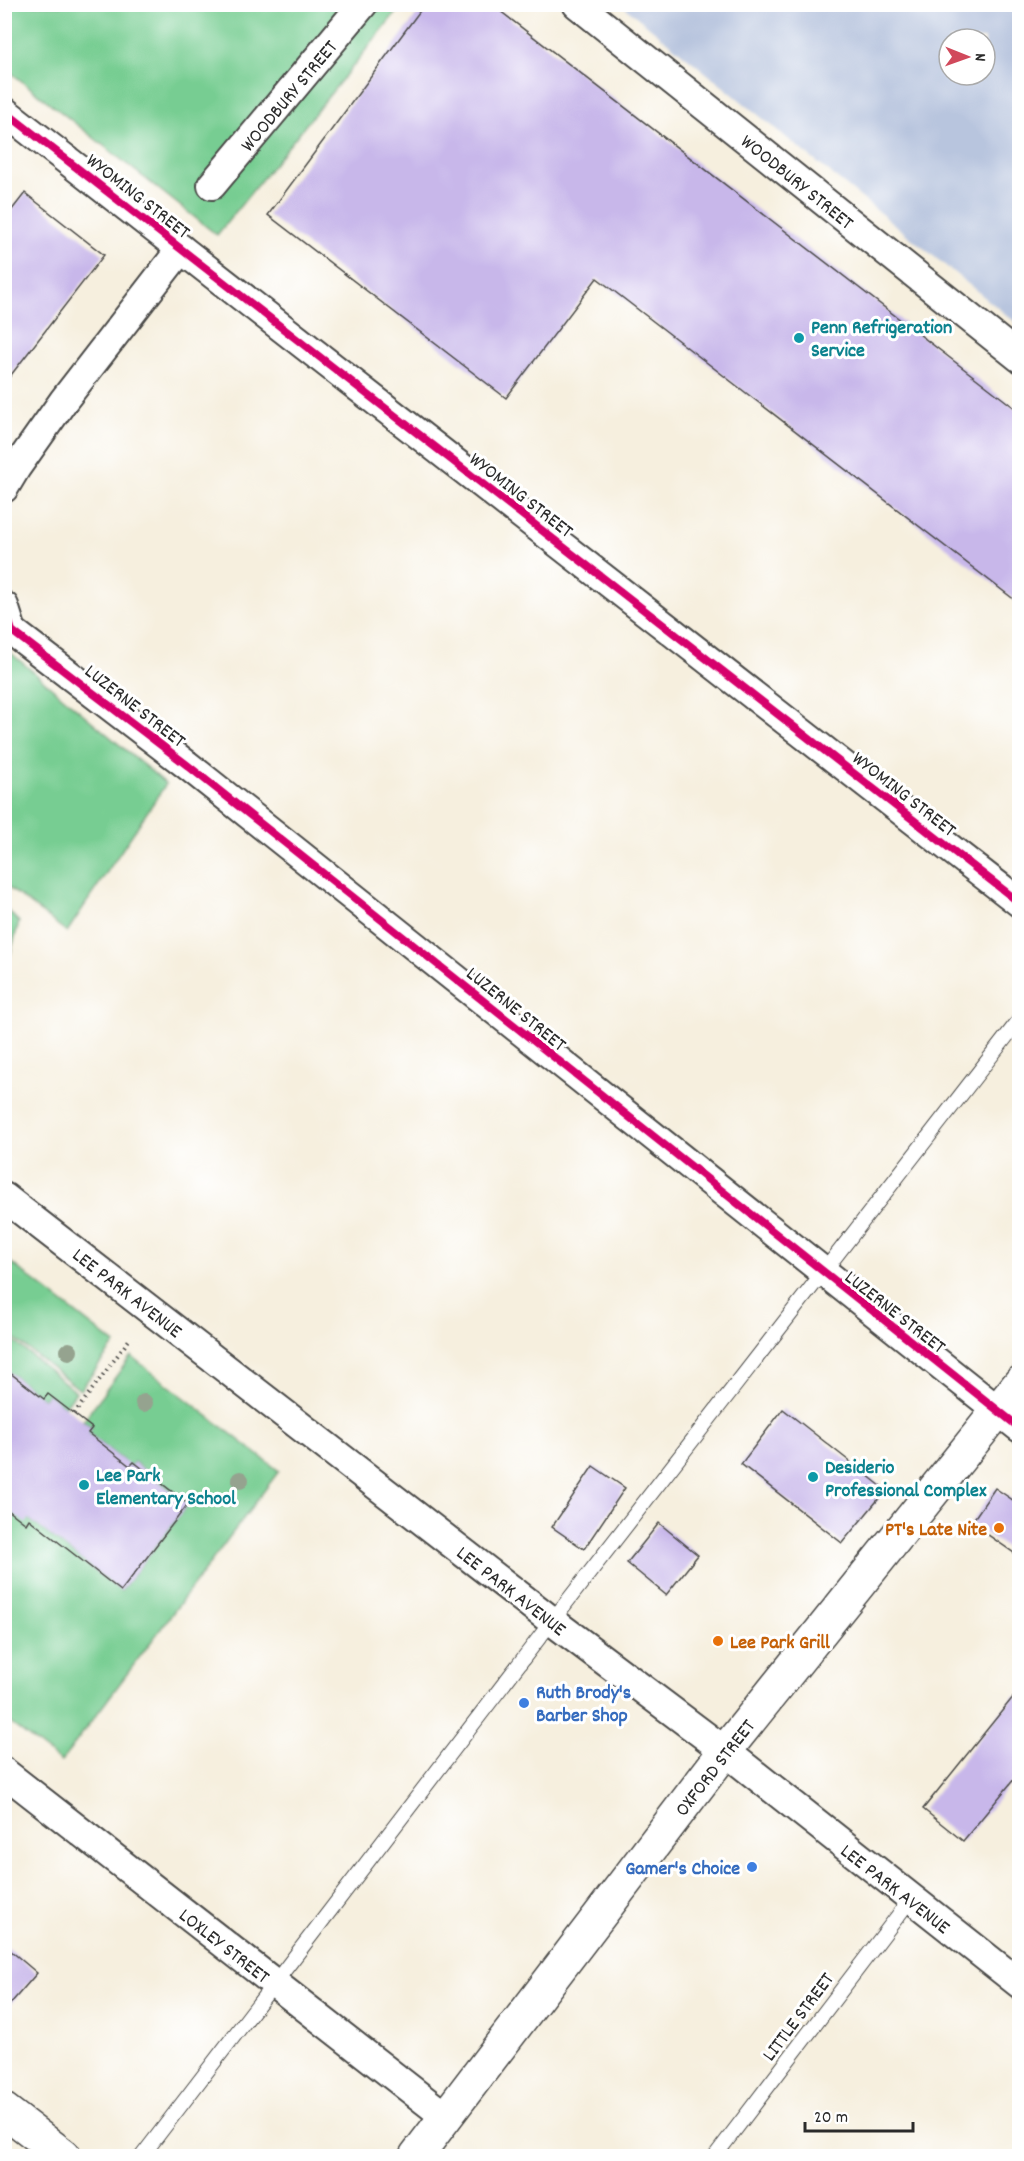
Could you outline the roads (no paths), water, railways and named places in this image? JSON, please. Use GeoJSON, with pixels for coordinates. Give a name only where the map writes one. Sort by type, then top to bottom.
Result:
{"type":"FeatureCollection","features":[{"type":"Feature","properties":{"kind":"street","name":"WOODBURY STREET"},"geometry":{"type":"LineString","coordinates":[[212,185],[363,4]]}},
{"type":"Feature","properties":{"kind":"street","name":"WOODBURY STREET"},"geometry":{"type":"LineString","coordinates":[[577,4],[1020,358]]}},
{"type":"Feature","properties":{"kind":"street","name":"WYOMING STREET"},"geometry":{"type":"LineString","coordinates":[[4,111],[1020,903]]}},
{"type":"Feature","properties":{"kind":"street"},"geometry":{"type":"LineString","coordinates":[[4,488],[64,400],[181,249]]}},
{"type":"Feature","properties":{"kind":"street","name":"LUZERNE STREET"},"geometry":{"type":"LineString","coordinates":[[4,606],[12,631],[187,765],[1008,1419]]}},
{"type":"Feature","properties":{"kind":"street","name":"LEE PARK AVENUE"},"geometry":{"type":"LineString","coordinates":[[4,1197],[552,1621],[725,1751],[910,1900],[1020,1984]]}},
{"type":"Feature","properties":{"kind":"street","name":"OXFORD STREET"},"geometry":{"type":"LineString","coordinates":[[416,2157],[725,1751],[1008,1419],[1020,1383]]}},
{"type":"Feature","properties":{"kind":"street","name":"LOXLEY STREET"},"geometry":{"type":"LineString","coordinates":[[4,1772],[446,2117]]}},
{"type":"Feature","properties":{"kind":"street"},"geometry":{"type":"LineString","coordinates":[[4,2110],[64,2157]]}},
{"type":"Feature","properties":{"kind":"lane"},"geometry":{"type":"LineString","coordinates":[[142,2157],[552,1621],[1020,1019]]}},
{"type":"Feature","properties":{"kind":"lane","name":"LITTLE STREET"},"geometry":{"type":"LineString","coordinates":[[715,2157],[910,1900]]}},
{"type":"Feature","properties":{"kind":"place","name":"Penn Refrigeration Service"},"geometry":{"type":"Point","coordinates":[799,338]}},
{"type":"Feature","properties":{"kind":"place","name":"Desiderio Professional Complex"},"geometry":{"type":"Point","coordinates":[813,1477]}},
{"type":"Feature","properties":{"kind":"place","name":"Lee Park Elementary School"},"geometry":{"type":"Point","coordinates":[84,1485]}},
{"type":"Feature","properties":{"kind":"place","name":"PT's Late Nite"},"geometry":{"type":"Point","coordinates":[999,1528]}},
{"type":"Feature","properties":{"kind":"place","name":"Lee Park Grill"},"geometry":{"type":"Point","coordinates":[718,1641]}},
{"type":"Feature","properties":{"kind":"place","name":"Ruth Brody's Barber Shop"},"geometry":{"type":"Point","coordinates":[524,1703]}},
{"type":"Feature","properties":{"kind":"place","name":"Gamer's Choice"},"geometry":{"type":"Point","coordinates":[752,1867]}}]}
